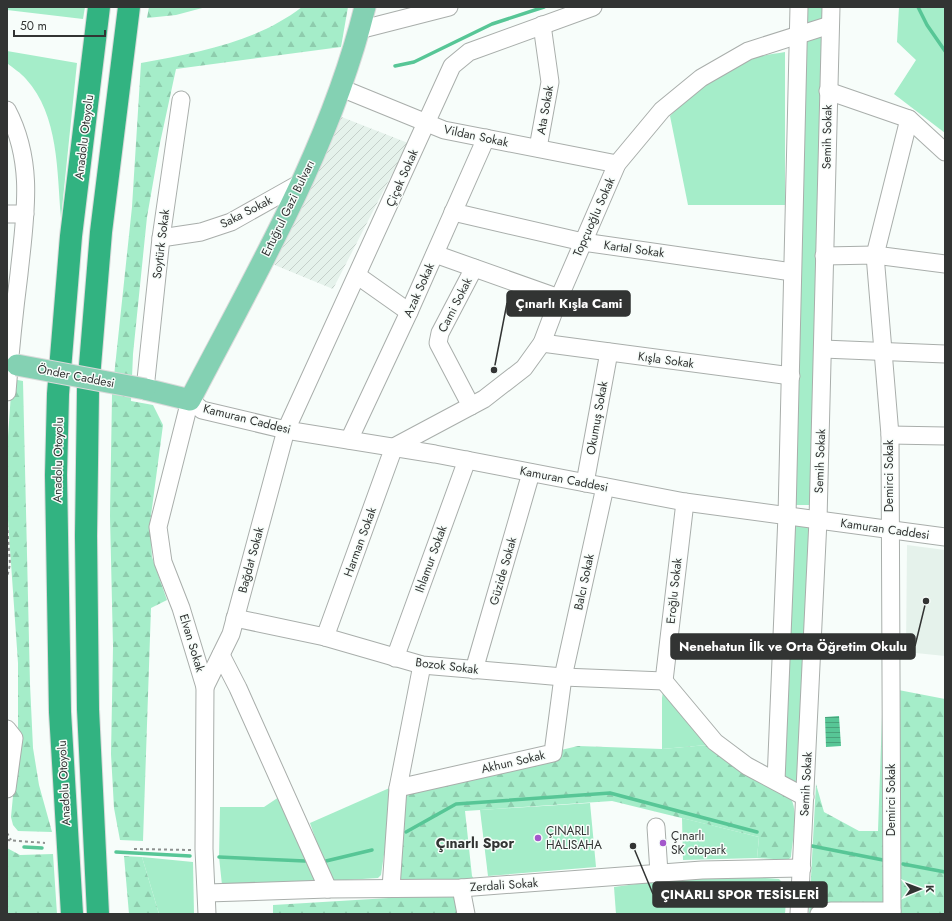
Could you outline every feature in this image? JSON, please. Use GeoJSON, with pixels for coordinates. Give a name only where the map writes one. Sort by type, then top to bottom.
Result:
{"type":"FeatureCollection","features":[{"type":"Feature","properties":{"kind":"highway","name":"Anadolu Otoyolu"},"geometry":{"type":"LineString","coordinates":[[72,914],[59,697],[56,475],[58,394],[71,236],[99,7]]}},
{"type":"Feature","properties":{"kind":"highway"},"geometry":{"type":"LineString","coordinates":[[98,910],[88,709],[86,536],[88,390],[101,232],[129,7]]}},
{"type":"Feature","properties":{"kind":"main road","name":"Ertuğrul Gazi Bulvarı"},"geometry":{"type":"LineString","coordinates":[[190,400],[304,181],[341,88],[365,7]]}},
{"type":"Feature","properties":{"kind":"main road","name":"Önder Caddesi"},"geometry":{"type":"LineString","coordinates":[[11,363],[145,389],[190,400]]}},
{"type":"Feature","properties":{"kind":"street"},"geometry":{"type":"LineString","coordinates":[[359,30],[449,7]]}},
{"type":"Feature","properties":{"kind":"street","name":"Çiçek Sokak"},"geometry":{"type":"LineString","coordinates":[[286,430],[358,276],[452,66],[469,52],[593,7]]}},
{"type":"Feature","properties":{"kind":"street"},"geometry":{"type":"LineString","coordinates":[[776,781],[787,515],[799,7]]}},
{"type":"Feature","properties":{"kind":"street","name":"Semih Sokak"},"geometry":{"type":"LineString","coordinates":[[799,914],[818,520],[830,7]]}},
{"type":"Feature","properties":{"kind":"street","name":"Ata Sokak"},"geometry":{"type":"LineString","coordinates":[[538,148],[550,82],[542,25]]}},
{"type":"Feature","properties":{"kind":"street","name":"Topçuoğlu Sokak"},"geometry":{"type":"LineString","coordinates":[[394,447],[471,406],[524,368],[542,343],[558,298],[618,164],[662,110],[701,78],[748,51],[830,25]]}},
{"type":"Feature","properties":{"kind":"street","name":"Vildan Sokak"},"geometry":{"type":"LineString","coordinates":[[341,88],[444,130],[618,164]]}},
{"type":"Feature","properties":{"kind":"street"},"geometry":{"type":"LineString","coordinates":[[828,92],[909,119],[945,152]]}},
{"type":"Feature","properties":{"kind":"street","name":"Soytürk Sokak"},"geometry":{"type":"LineString","coordinates":[[145,389],[162,238],[181,100]]}},
{"type":"Feature","properties":{"kind":"street"},"geometry":{"type":"LineString","coordinates":[[7,110],[23,150],[26,178],[25,214],[7,392]]}},
{"type":"Feature","properties":{"kind":"street","name":"Demirci Sokak"},"geometry":{"type":"LineString","coordinates":[[892,913],[889,529],[890,434],[875,256],[909,119]]}},
{"type":"Feature","properties":{"kind":"street","name":"Azak Sokak"},"geometry":{"type":"LineString","coordinates":[[349,440],[409,312],[486,138]]}},
{"type":"Feature","properties":{"kind":"street","name":"Saka Sokak"},"geometry":{"type":"LineString","coordinates":[[162,238],[201,232],[231,222],[304,181]]}},
{"type":"Feature","properties":{"kind":"street","name":"Kartal Sokak"},"geometry":{"type":"LineString","coordinates":[[453,212],[583,242],[792,272]]}},
{"type":"Feature","properties":{"kind":"street"},"geometry":{"type":"LineString","coordinates":[[7,214],[25,214]]}},
{"type":"Feature","properties":{"kind":"street"},"geometry":{"type":"LineString","coordinates":[[435,254],[558,298]]}},
{"type":"Feature","properties":{"kind":"street"},"geometry":{"type":"LineString","coordinates":[[824,256],[875,256],[945,264]]}},
{"type":"Feature","properties":{"kind":"street","name":"Cami Sokak"},"geometry":{"type":"LineString","coordinates":[[471,406],[438,343],[440,333],[474,268]]}},
{"type":"Feature","properties":{"kind":"street"},"geometry":{"type":"LineString","coordinates":[[358,276],[409,312]]}},
{"type":"Feature","properties":{"kind":"street","name":"Kışla Sokak"},"geometry":{"type":"LineString","coordinates":[[542,343],[791,376]]}},
{"type":"Feature","properties":{"kind":"street"},"geometry":{"type":"LineString","coordinates":[[823,349],[945,354]]}},
{"type":"Feature","properties":{"kind":"street","name":"Okumuş Sokak"},"geometry":{"type":"LineString","coordinates":[[585,483],[609,352]]}},
{"type":"Feature","properties":{"kind":"street","name":"Kamuran Caddesi"},"geometry":{"type":"LineString","coordinates":[[190,400],[202,410],[286,430],[467,460],[685,502],[945,537]]}},
{"type":"Feature","properties":{"kind":"street","name":"Elvan Sokak"},"geometry":{"type":"LineString","coordinates":[[190,400],[158,527],[163,562],[181,608],[205,687],[204,849],[207,914]]}},
{"type":"Feature","properties":{"kind":"street","name":"Bağdat Sokak"},"geometry":{"type":"LineString","coordinates":[[205,687],[231,634],[286,430]]}},
{"type":"Feature","properties":{"kind":"street"},"geometry":{"type":"LineString","coordinates":[[890,434],[945,436]]}},
{"type":"Feature","properties":{"kind":"street","name":"Harman Sokak"},"geometry":{"type":"LineString","coordinates":[[325,637],[394,447]]}},
{"type":"Feature","properties":{"kind":"street","name":"Ihlamur Sokak"},"geometry":{"type":"LineString","coordinates":[[394,658],[467,460]]}},
{"type":"Feature","properties":{"kind":"street","name":"Güzide Sokak"},"geometry":{"type":"LineString","coordinates":[[474,670],[531,473]]}},
{"type":"Feature","properties":{"kind":"street","name":"Balcı Sokak"},"geometry":{"type":"LineString","coordinates":[[563,677],[605,487]]}},
{"type":"Feature","properties":{"kind":"street","name":"Eroğlu Sokak"},"geometry":{"type":"LineString","coordinates":[[664,681],[685,502]]}},
{"type":"Feature","properties":{"kind":"street","name":"Bozok Sokak"},"geometry":{"type":"LineString","coordinates":[[235,618],[325,637],[422,665],[563,677],[664,681]]}},
{"type":"Feature","properties":{"kind":"street"},"geometry":{"type":"LineString","coordinates":[[221,655],[238,688],[328,890]]}},
{"type":"Feature","properties":{"kind":"street"},"geometry":{"type":"LineString","coordinates":[[391,888],[398,788],[422,665]]}},
{"type":"Feature","properties":{"kind":"street","name":"Akhun Sokak"},"geometry":{"type":"LineString","coordinates":[[398,788],[553,753],[563,677]]}},
{"type":"Feature","properties":{"kind":"street"},"geometry":{"type":"LineString","coordinates":[[664,681],[715,742],[747,766],[805,797]]}},
{"type":"Feature","properties":{"kind":"street"},"geometry":{"type":"LineString","coordinates":[[7,729],[14,738],[7,789]]}},
{"type":"Feature","properties":{"kind":"street"},"geometry":{"type":"LineString","coordinates":[[656,827],[659,873]]}},
{"type":"Feature","properties":{"kind":"street","name":"Zerdali Sokak"},"geometry":{"type":"LineString","coordinates":[[207,893],[391,888],[461,888],[702,870],[802,868]]}},
{"type":"Feature","properties":{"kind":"street"},"geometry":{"type":"LineString","coordinates":[[461,888],[466,914]]}},
{"type":"Feature","properties":{"kind":"street"},"geometry":{"type":"LineString","coordinates":[[819,914],[831,911],[892,913]]}},
{"type":"Feature","properties":{"kind":"path"},"geometry":{"type":"LineString","coordinates":[[7,524],[10,564],[7,578]]}},
{"type":"Feature","properties":{"kind":"path"},"geometry":{"type":"LineString","coordinates":[[7,833],[11,840]]}},
{"type":"Feature","properties":{"kind":"path"},"geometry":{"type":"LineString","coordinates":[[7,840],[45,843]]}},
{"type":"Feature","properties":{"kind":"path"},"geometry":{"type":"LineString","coordinates":[[134,849],[162,851],[204,849]]}},
{"type":"Feature","properties":{"kind":"shaded area"},"geometry":{"type":"Polygon","coordinates":[[[334,114],[408,143],[333,289],[265,261],[334,114]]]}},
{"type":"Feature","properties":{"kind":"shaded area"},"geometry":{"type":"Polygon","coordinates":[[[907,545],[945,550],[945,656],[906,652],[907,545]]]}},
{"type":"Feature","properties":{"kind":"shaded area"},"geometry":{"type":"Polygon","coordinates":[[[839,716],[841,746],[826,747],[825,717],[839,716]]]}},
{"type":"Feature","properties":{"kind":"green space"},"geometry":{"type":"Polygon","coordinates":[[[7,7],[85,7],[83,19],[7,10],[7,7]]]}},
{"type":"Feature","properties":{"kind":"green space"},"geometry":{"type":"Polygon","coordinates":[[[149,7],[206,7],[176,15],[147,18],[149,7]]]}},
{"type":"Feature","properties":{"kind":"green space"},"geometry":{"type":"Polygon","coordinates":[[[302,7],[348,7],[341,47],[176,69],[160,143],[147,217],[133,354],[131,401],[153,405],[163,425],[150,523],[152,557],[167,600],[151,608],[143,841],[120,840],[114,808],[111,754],[113,647],[110,516],[112,395],[132,207],[141,63],[205,50],[245,38],[284,19],[302,7]]]}},
{"type":"Feature","properties":{"kind":"green space"},"geometry":{"type":"Polygon","coordinates":[[[804,7],[825,7],[824,21],[804,25],[804,7]]]}},
{"type":"Feature","properties":{"kind":"green space"},"geometry":{"type":"Polygon","coordinates":[[[899,7],[945,7],[945,133],[894,94],[916,60],[897,42],[899,7]]]}},
{"type":"Feature","properties":{"kind":"green space"},"geometry":{"type":"Polygon","coordinates":[[[824,35],[812,505],[794,505],[803,42],[824,35]]]}},
{"type":"Feature","properties":{"kind":"green space"},"geometry":{"type":"Polygon","coordinates":[[[7,51],[77,63],[61,218],[57,163],[51,127],[45,109],[37,93],[24,77],[7,63],[7,51]]]}},
{"type":"Feature","properties":{"kind":"green space"},"geometry":{"type":"Polygon","coordinates":[[[785,52],[785,205],[688,205],[670,116],[697,91],[730,69],[755,58],[785,52]]]}},
{"type":"Feature","properties":{"kind":"green space"},"geometry":{"type":"Polygon","coordinates":[[[12,379],[23,381],[30,684],[33,748],[39,785],[52,832],[18,831],[13,825],[11,817],[18,744],[18,663],[7,506],[7,451],[12,379]]]}},
{"type":"Feature","properties":{"kind":"green space"},"geometry":{"type":"Polygon","coordinates":[[[793,523],[812,526],[800,787],[780,778],[793,523]]]}},
{"type":"Feature","properties":{"kind":"green space"},"geometry":{"type":"Polygon","coordinates":[[[883,687],[945,699],[945,914],[809,914],[816,784],[824,812],[859,831],[878,831],[883,687]]]}},
{"type":"Feature","properties":{"kind":"green space"},"geometry":{"type":"Polygon","coordinates":[[[663,691],[707,745],[662,749],[663,691]]]}},
{"type":"Feature","properties":{"kind":"green space"},"geometry":{"type":"Polygon","coordinates":[[[707,745],[789,796],[794,808],[795,817],[791,857],[788,860],[757,858],[759,837],[612,801],[465,811],[472,876],[474,879],[396,883],[403,787],[578,746],[662,749],[707,745]]]}},
{"type":"Feature","properties":{"kind":"green space"},"geometry":{"type":"Polygon","coordinates":[[[394,786],[381,875],[378,878],[331,881],[310,823],[394,786]]]}},
{"type":"Feature","properties":{"kind":"green space"},"geometry":{"type":"Polygon","coordinates":[[[279,797],[317,881],[222,885],[219,857],[220,807],[264,807],[279,797]]]}},
{"type":"Feature","properties":{"kind":"green space","name":"ÇINARLI HALISAHA"},"geometry":{"type":"Polygon","coordinates":[[[590,803],[596,867],[488,876],[480,810],[590,803]]]}},
{"type":"Feature","properties":{"kind":"green space"},"geometry":{"type":"Polygon","coordinates":[[[682,818],[759,837],[757,858],[683,860],[682,818]]]}},
{"type":"Feature","properties":{"kind":"green space"},"geometry":{"type":"Polygon","coordinates":[[[7,848],[20,855],[53,854],[57,914],[7,914],[7,848]]]}},
{"type":"Feature","properties":{"kind":"green space"},"geometry":{"type":"Polygon","coordinates":[[[124,856],[142,857],[159,914],[129,914],[124,856]]]}},
{"type":"Feature","properties":{"kind":"green space"},"geometry":{"type":"Polygon","coordinates":[[[142,857],[193,862],[194,914],[159,914],[142,857]]]}},
{"type":"Feature","properties":{"kind":"green space"},"geometry":{"type":"Polygon","coordinates":[[[711,874],[779,879],[787,888],[785,914],[616,914],[614,887],[711,874]]]}},
{"type":"Feature","properties":{"kind":"green space"},"geometry":{"type":"Polygon","coordinates":[[[455,894],[457,914],[273,914],[273,905],[455,894]]]}},
{"type":"Feature","properties":{"kind":"waterway"},"geometry":{"type":"LineString","coordinates":[[395,66],[414,62],[492,24],[544,7]]}},
{"type":"Feature","properties":{"kind":"waterway"},"geometry":{"type":"LineString","coordinates":[[918,7],[927,25],[945,51]]}},
{"type":"Feature","properties":{"kind":"waterway"},"geometry":{"type":"LineString","coordinates":[[406,832],[456,804],[610,793],[757,832]]}},
{"type":"Feature","properties":{"kind":"waterway"},"geometry":{"type":"LineString","coordinates":[[812,846],[883,860]]}},
{"type":"Feature","properties":{"kind":"waterway"},"geometry":{"type":"LineString","coordinates":[[24,847],[42,848]]}},
{"type":"Feature","properties":{"kind":"waterway"},"geometry":{"type":"LineString","coordinates":[[326,861],[372,850]]}},
{"type":"Feature","properties":{"kind":"waterway"},"geometry":{"type":"LineString","coordinates":[[116,852],[190,856]]}},
{"type":"Feature","properties":{"kind":"waterway"},"geometry":{"type":"LineString","coordinates":[[219,857],[305,861]]}},
{"type":"Feature","properties":{"kind":"waterway"},"geometry":{"type":"LineString","coordinates":[[903,864],[945,872]]}},
{"type":"Feature","properties":{"kind":"place","name":"Çınarlı Kışla Cami"},"geometry":{"type":"Point","coordinates":[494,370]}},
{"type":"Feature","properties":{"kind":"place","name":"Nenehatun İlk ve Orta Öğretim Okulu"},"geometry":{"type":"Point","coordinates":[926,601]}},
{"type":"Feature","properties":{"kind":"place","name":"ÇINARLI HALISAHA"},"geometry":{"type":"Point","coordinates":[538,838]}},
{"type":"Feature","properties":{"kind":"place","name":"Çınarlı SK otopark"},"geometry":{"type":"Point","coordinates":[663,843]}},
{"type":"Feature","properties":{"kind":"place","name":"ÇINARLI SPOR TESİSLERİ"},"geometry":{"type":"Point","coordinates":[633,846]}},
{"type":"Feature","properties":{"kind":"district","name":"Çınarlı Spor"},"geometry":{"type":"Point","coordinates":[475,843]}}]}
